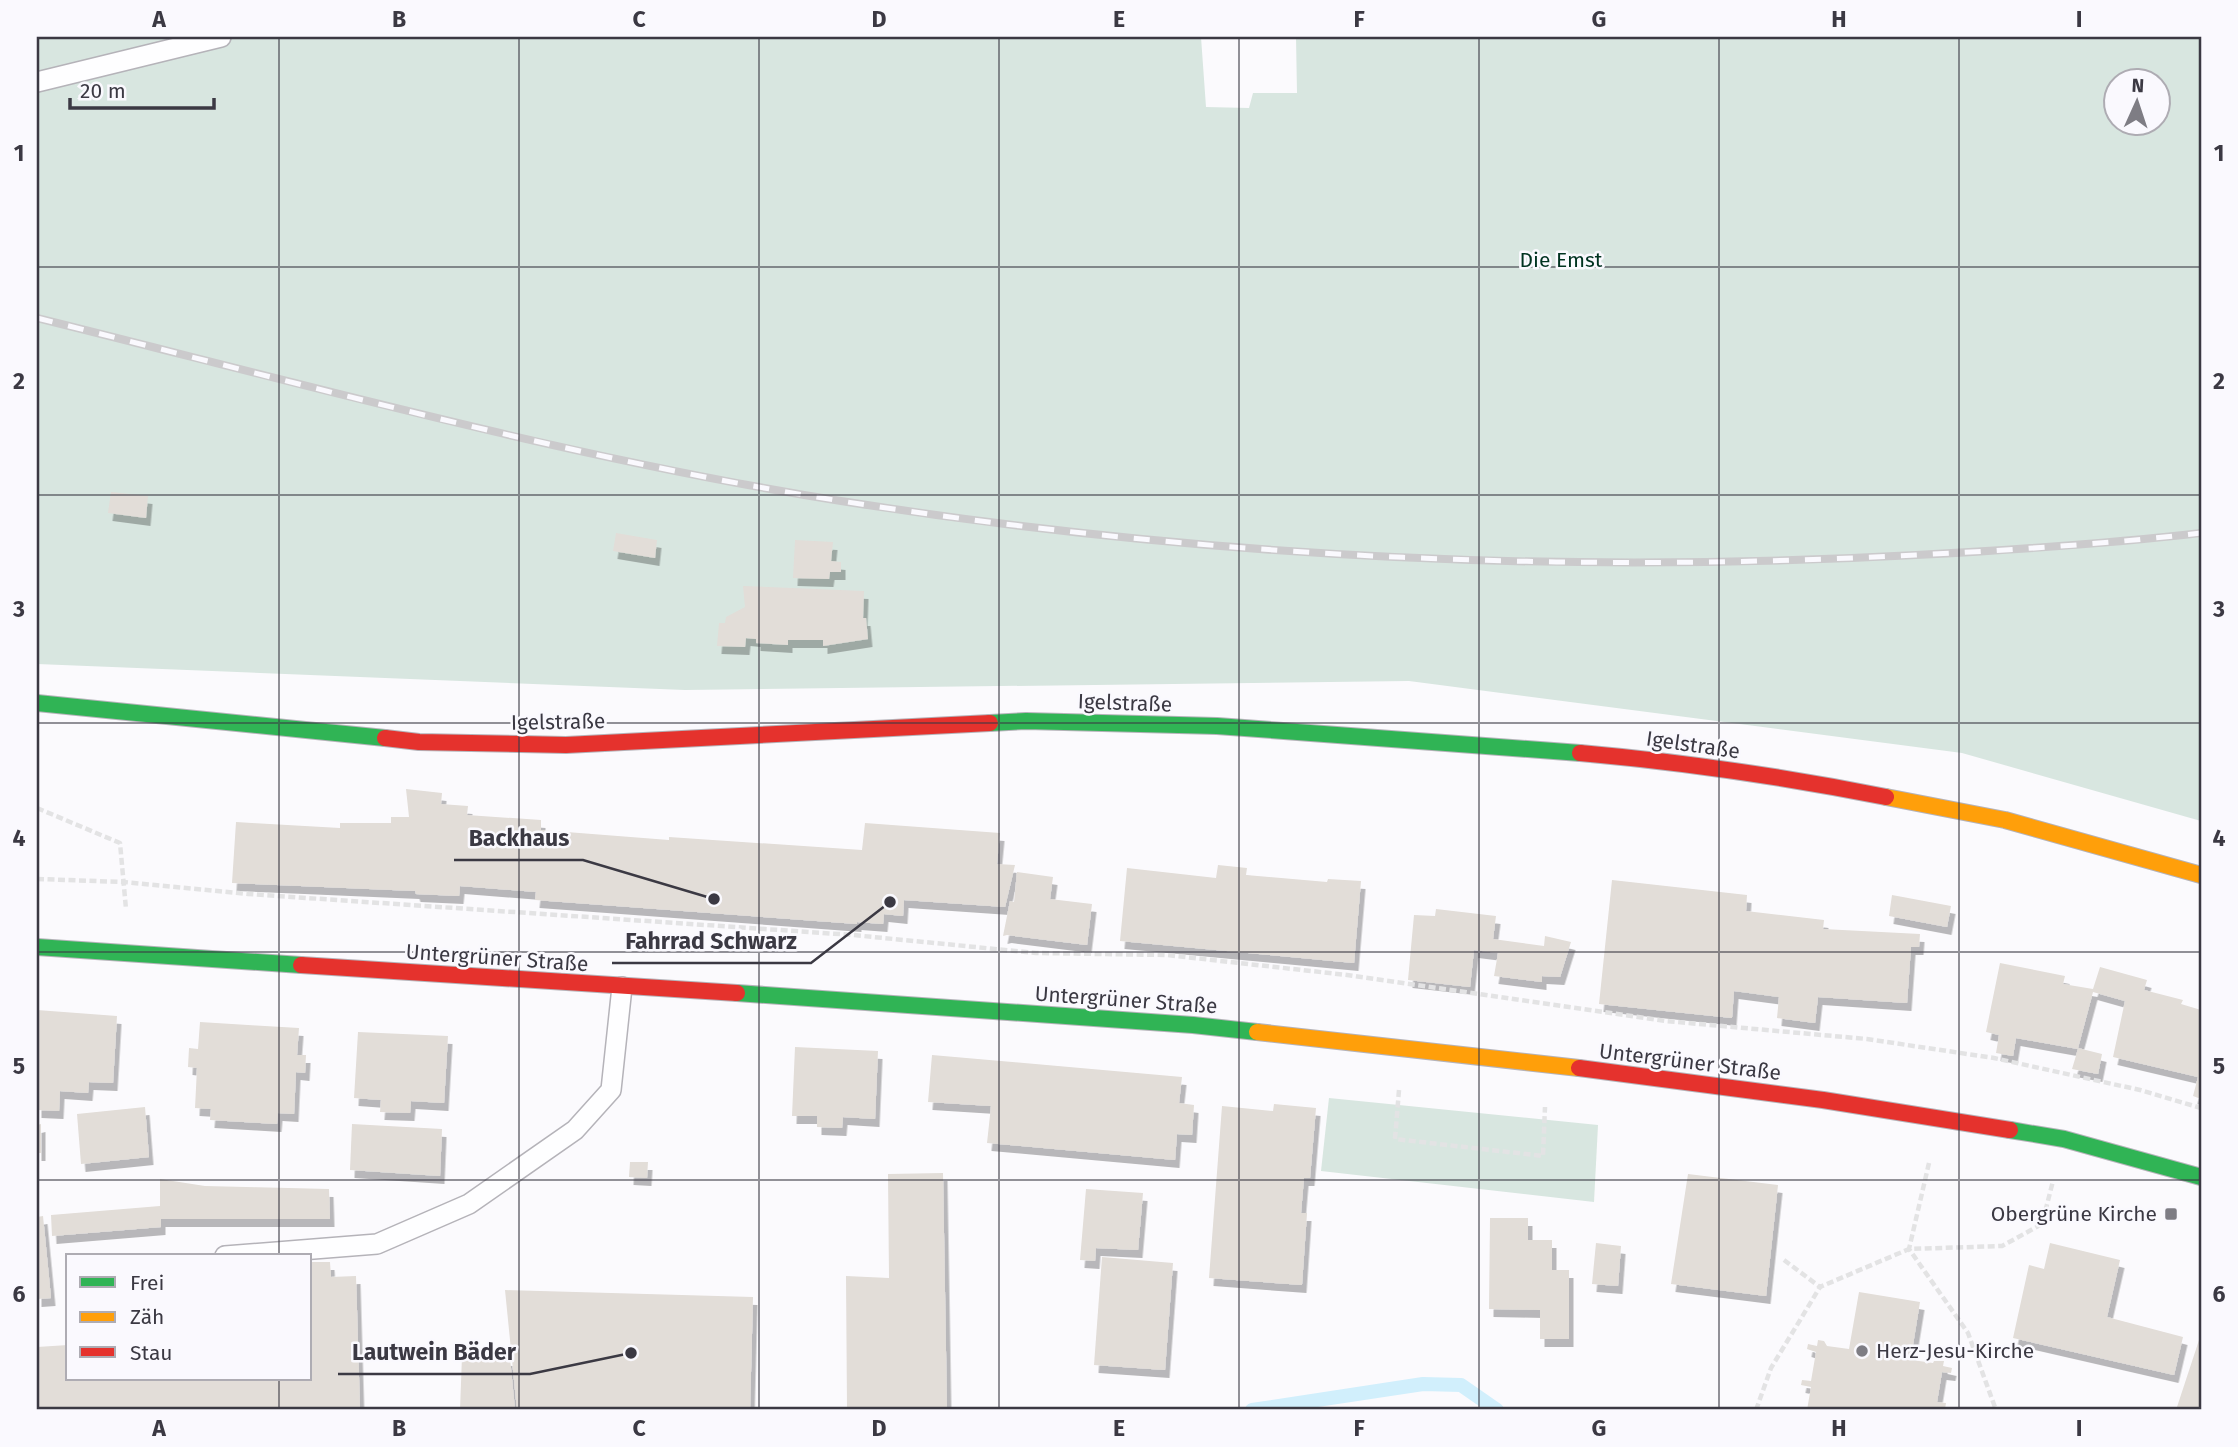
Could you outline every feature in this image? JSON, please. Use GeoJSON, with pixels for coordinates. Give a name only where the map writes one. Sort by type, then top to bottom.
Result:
{"type":"FeatureCollection","features":[{"type":"Feature","properties":{"kind":"main road","name":"Igelstraße"},"geometry":{"type":"LineString","coordinates":[[37,704],[419,742],[566,745],[1026,721],[1217,726],[1475,744],[1633,758],[1810,782],[2005,820],[2201,875]]}},
{"type":"Feature","properties":{"kind":"main road","name":"Untergrüner Straße"},"geometry":{"type":"LineString","coordinates":[[37,947],[1194,1025],[1402,1047],[1823,1100],[1940,1118],[2064,1139],[2201,1177]]}},
{"type":"Feature","properties":{"kind":"lane"},"geometry":{"type":"LineString","coordinates":[[37,82],[221,37]]}},
{"type":"Feature","properties":{"kind":"lane"},"geometry":{"type":"LineString","coordinates":[[250,1254],[377,1244],[469,1204],[575,1130],[611,1090],[622,987]]}},
{"type":"Feature","properties":{"kind":"path"},"geometry":{"type":"LineString","coordinates":[[37,807],[120,843],[130,953]]}},
{"type":"Feature","properties":{"kind":"path"},"geometry":{"type":"LineString","coordinates":[[37,879],[124,882],[555,917],[853,935],[1036,953],[1181,957],[1346,975],[1666,1021],[1867,1039],[1982,1056],[2140,1090],[2201,1108]]}},
{"type":"Feature","properties":{"kind":"path"},"geometry":{"type":"LineString","coordinates":[[1402,1047],[1395,1139],[1543,1156],[1548,1065]]}},
{"type":"Feature","properties":{"kind":"path"},"geometry":{"type":"LineString","coordinates":[[1940,1118],[1909,1249],[1968,1333],[1996,1410]]}},
{"type":"Feature","properties":{"kind":"path"},"geometry":{"type":"LineString","coordinates":[[1756,1410],[1771,1368],[1820,1287],[1909,1249],[2002,1245],[2042,1224],[2064,1139]]}},
{"type":"Feature","properties":{"kind":"path"},"geometry":{"type":"LineString","coordinates":[[1784,1261],[1820,1287]]}},
{"type":"Feature","properties":{"kind":"green space","name":"Die Emst"},"geometry":{"type":"Polygon","coordinates":[[[37,37],[1201,37],[1206,107],[1249,108],[1253,93],[1297,93],[1296,37],[2201,37],[2201,821],[1962,753],[1409,681],[685,690],[37,664],[37,37]]]}},
{"type":"Feature","properties":{"kind":"green space"},"geometry":{"type":"Polygon","coordinates":[[[1329,1098],[1598,1125],[1594,1202],[1321,1171],[1329,1098]]]}},
{"type":"Feature","properties":{"kind":"building"},"geometry":{"type":"Polygon","coordinates":[[[111,492],[148,496],[146,518],[108,513],[111,492]]]}},
{"type":"Feature","properties":{"kind":"building"},"geometry":{"type":"Polygon","coordinates":[[[616,533],[657,540],[655,558],[613,551],[616,533]]]}},
{"type":"Feature","properties":{"kind":"building"},"geometry":{"type":"Polygon","coordinates":[[[795,540],[833,542],[831,561],[841,562],[841,572],[830,572],[829,579],[793,578],[795,540]]]}},
{"type":"Feature","properties":{"kind":"building"},"geometry":{"type":"Polygon","coordinates":[[[743,586],[864,591],[863,618],[866,618],[868,639],[823,646],[823,640],[788,640],[788,645],[756,643],[756,639],[746,638],[745,647],[717,646],[719,623],[725,623],[726,617],[745,607],[743,586]]]}},
{"type":"Feature","properties":{"kind":"building"},"geometry":{"type":"Polygon","coordinates":[[[406,789],[442,793],[441,804],[468,806],[467,815],[541,820],[541,830],[669,840],[669,837],[862,850],[865,823],[1000,833],[997,864],[1015,865],[1005,907],[904,900],[903,916],[884,914],[883,924],[535,900],[536,892],[460,886],[459,896],[416,894],[415,891],[232,883],[236,822],[340,828],[340,823],[391,823],[391,817],[409,817],[406,789]]]}},
{"type":"Feature","properties":{"kind":"building"},"geometry":{"type":"Polygon","coordinates":[[[1218,865],[1247,868],[1246,875],[1327,882],[1328,879],[1361,881],[1354,963],[1120,941],[1127,868],[1216,878],[1218,865]]]}},
{"type":"Feature","properties":{"kind":"building"},"geometry":{"type":"Polygon","coordinates":[[[1017,872],[1053,877],[1050,899],[1092,904],[1087,945],[1003,936],[1010,901],[1014,902],[1017,872]]]}},
{"type":"Feature","properties":{"kind":"building"},"geometry":{"type":"Polygon","coordinates":[[[1612,880],[1747,895],[1746,911],[1824,920],[1823,929],[1920,934],[1919,947],[1911,947],[1907,1003],[1818,997],[1815,1023],[1777,1018],[1779,997],[1734,991],[1732,1018],[1599,1004],[1612,880]]]}},
{"type":"Feature","properties":{"kind":"building"},"geometry":{"type":"Polygon","coordinates":[[[1892,895],[1951,906],[1947,927],[1889,916],[1892,895]]]}},
{"type":"Feature","properties":{"kind":"building"},"geometry":{"type":"Polygon","coordinates":[[[1436,909],[1496,916],[1493,939],[1544,946],[1545,936],[1571,942],[1560,977],[1542,976],[1542,982],[1494,976],[1498,953],[1474,950],[1470,987],[1408,980],[1414,915],[1435,916],[1436,909]]]}},
{"type":"Feature","properties":{"kind":"building"},"geometry":{"type":"Polygon","coordinates":[[[2000,963],[2065,976],[2063,984],[2093,989],[2100,967],[2147,980],[2144,990],[2183,1000],[2181,1004],[2201,1010],[2201,1099],[2193,1096],[2198,1077],[2113,1057],[2125,1001],[2093,992],[2078,1048],[2102,1054],[2098,1074],[2072,1069],[2078,1049],[2016,1038],[2013,1056],[1996,1053],[1999,1035],[1986,1032],[2000,963]]]}},
{"type":"Feature","properties":{"kind":"building"},"geometry":{"type":"Polygon","coordinates":[[[37,1010],[117,1016],[113,1083],[89,1082],[88,1093],[60,1091],[59,1111],[37,1110],[37,1010]]]}},
{"type":"Feature","properties":{"kind":"building"},"geometry":{"type":"Polygon","coordinates":[[[200,1022],[299,1028],[297,1055],[306,1055],[305,1073],[296,1072],[294,1114],[278,1113],[277,1124],[210,1120],[211,1109],[195,1108],[197,1068],[188,1067],[189,1048],[198,1049],[200,1022]]]}},
{"type":"Feature","properties":{"kind":"building"},"geometry":{"type":"Polygon","coordinates":[[[358,1032],[448,1036],[444,1103],[411,1101],[410,1113],[380,1112],[381,1100],[354,1098],[358,1032]]]}},
{"type":"Feature","properties":{"kind":"building"},"geometry":{"type":"Polygon","coordinates":[[[795,1047],[878,1051],[875,1119],[843,1117],[842,1128],[817,1127],[817,1116],[792,1116],[795,1047]]]}},
{"type":"Feature","properties":{"kind":"building"},"geometry":{"type":"Polygon","coordinates":[[[932,1055],[1182,1077],[1179,1103],[1194,1105],[1192,1135],[1177,1134],[1175,1160],[987,1143],[991,1106],[928,1102],[932,1055]]]}},
{"type":"Feature","properties":{"kind":"building"},"geometry":{"type":"Polygon","coordinates":[[[1274,1104],[1316,1108],[1310,1178],[1304,1178],[1301,1213],[1307,1213],[1302,1285],[1209,1278],[1222,1106],[1273,1111],[1274,1104]]]}},
{"type":"Feature","properties":{"kind":"building"},"geometry":{"type":"Polygon","coordinates":[[[145,1107],[149,1157],[81,1164],[77,1114],[145,1107]]]}},
{"type":"Feature","properties":{"kind":"building"},"geometry":{"type":"Polygon","coordinates":[[[41,1124],[41,1153],[37,1153],[37,1125],[41,1124]]]}},
{"type":"Feature","properties":{"kind":"building"},"geometry":{"type":"Polygon","coordinates":[[[352,1124],[442,1129],[440,1176],[350,1170],[352,1124]]]}},
{"type":"Feature","properties":{"kind":"building"},"geometry":{"type":"Polygon","coordinates":[[[630,1162],[648,1162],[647,1178],[629,1177],[630,1162]]]}},
{"type":"Feature","properties":{"kind":"building"},"geometry":{"type":"Polygon","coordinates":[[[943,1173],[947,1410],[847,1410],[846,1276],[889,1278],[888,1174],[943,1173]]]}},
{"type":"Feature","properties":{"kind":"building"},"geometry":{"type":"Polygon","coordinates":[[[1688,1174],[1778,1185],[1766,1296],[1671,1284],[1688,1174]]]}},
{"type":"Feature","properties":{"kind":"building"},"geometry":{"type":"Polygon","coordinates":[[[160,1179],[205,1186],[329,1189],[330,1219],[161,1219],[161,1227],[52,1236],[51,1215],[160,1206],[160,1179]]]}},
{"type":"Feature","properties":{"kind":"building"},"geometry":{"type":"Polygon","coordinates":[[[1086,1189],[1143,1193],[1138,1250],[1096,1248],[1095,1261],[1080,1260],[1086,1189]]]}},
{"type":"Feature","properties":{"kind":"building"},"geometry":{"type":"Polygon","coordinates":[[[43,1216],[51,1298],[37,1299],[37,1217],[43,1216]]]}},
{"type":"Feature","properties":{"kind":"building"},"geometry":{"type":"Polygon","coordinates":[[[1490,1218],[1528,1218],[1528,1240],[1552,1240],[1552,1270],[1569,1270],[1569,1339],[1540,1339],[1540,1310],[1489,1309],[1490,1218]]]}},
{"type":"Feature","properties":{"kind":"building"},"geometry":{"type":"Polygon","coordinates":[[[1596,1243],[1621,1246],[1618,1286],[1592,1284],[1596,1243]]]}},
{"type":"Feature","properties":{"kind":"building"},"geometry":{"type":"Polygon","coordinates":[[[2050,1243],[2120,1260],[2107,1317],[2183,1337],[2174,1375],[2013,1338],[2029,1265],[2044,1269],[2050,1243]]]}},
{"type":"Feature","properties":{"kind":"building"},"geometry":{"type":"Polygon","coordinates":[[[1102,1257],[1173,1263],[1165,1370],[1094,1365],[1102,1257]]]}},
{"type":"Feature","properties":{"kind":"building"},"geometry":{"type":"Polygon","coordinates":[[[312,1262],[330,1262],[331,1277],[356,1276],[360,1410],[37,1410],[37,1347],[66,1345],[66,1380],[312,1380],[312,1262]]]}},
{"type":"Feature","properties":{"kind":"building"},"geometry":{"type":"Polygon","coordinates":[[[505,1290],[753,1297],[750,1410],[517,1410],[505,1290]]]}},
{"type":"Feature","properties":{"kind":"building","name":"Herz-Jesu-Kirche"},"geometry":{"type":"Polygon","coordinates":[[[1859,1292],[1920,1302],[1911,1357],[1912,1360],[1933,1363],[1944,1361],[1943,1366],[1952,1368],[1951,1373],[1942,1372],[1937,1402],[1946,1403],[1945,1409],[1807,1410],[1811,1387],[1801,1385],[1802,1380],[1811,1381],[1816,1352],[1807,1349],[1808,1344],[1817,1346],[1818,1340],[1824,1341],[1827,1346],[1849,1349],[1859,1292]]]}},
{"type":"Feature","properties":{"kind":"building"},"geometry":{"type":"Polygon","coordinates":[[[2201,1334],[2201,1410],[2176,1410],[2201,1334]]]}},
{"type":"Feature","properties":{"kind":"building"},"geometry":{"type":"Polygon","coordinates":[[[462,1356],[510,1358],[515,1410],[460,1410],[462,1356]]]}},
{"type":"Feature","properties":{"kind":"waterway"},"geometry":{"type":"LineString","coordinates":[[1252,1410],[1423,1384],[1461,1385],[1497,1410]]}},
{"type":"Feature","properties":{"kind":"railway"},"geometry":{"type":"LineString","coordinates":[[37,318],[437,418],[638,464],[841,501],[1109,536],[1377,556],[1647,562],[1916,555],[2201,533]]}},
{"type":"Feature","properties":{"kind":"traffic: fast"},"geometry":{"type":"LineString","coordinates":[[37,703],[385,738]]}},
{"type":"Feature","properties":{"kind":"traffic: fast"},"geometry":{"type":"LineString","coordinates":[[990,723],[1026,721],[1217,726],[1580,753]]}},
{"type":"Feature","properties":{"kind":"traffic: fast"},"geometry":{"type":"LineString","coordinates":[[37,947],[301,965]]}},
{"type":"Feature","properties":{"kind":"traffic: fast"},"geometry":{"type":"LineString","coordinates":[[737,993],[1193,1025],[1257,1032]]}},
{"type":"Feature","properties":{"kind":"traffic: fast"},"geometry":{"type":"LineString","coordinates":[[2010,1130],[2064,1139],[2201,1177]]}},
{"type":"Feature","properties":{"kind":"traffic: slow"},"geometry":{"type":"LineString","coordinates":[[1886,797],[2005,820],[2201,875]]}},
{"type":"Feature","properties":{"kind":"traffic: slow"},"geometry":{"type":"LineString","coordinates":[[1257,1032],[1579,1068]]}},
{"type":"Feature","properties":{"kind":"traffic: jam"},"geometry":{"type":"LineString","coordinates":[[385,738],[419,742],[566,745],[990,723]]}},
{"type":"Feature","properties":{"kind":"traffic: jam"},"geometry":{"type":"LineString","coordinates":[[1580,753],[1733,771],[1886,797]]}},
{"type":"Feature","properties":{"kind":"traffic: jam"},"geometry":{"type":"LineString","coordinates":[[301,965],[737,993]]}},
{"type":"Feature","properties":{"kind":"traffic: jam"},"geometry":{"type":"LineString","coordinates":[[1579,1068],[1823,1100],[2010,1130]]}},
{"type":"Feature","properties":{"kind":"place","name":"Backhaus"},"geometry":{"type":"Point","coordinates":[714,899]}},
{"type":"Feature","properties":{"kind":"place","name":"Fahrrad Schwarz"},"geometry":{"type":"Point","coordinates":[890,902]}},
{"type":"Feature","properties":{"kind":"place","name":"Obergrüne Kirche"},"geometry":{"type":"Point","coordinates":[2171,1214]}},
{"type":"Feature","properties":{"kind":"place","name":"Herz-Jesu-Kirche"},"geometry":{"type":"Point","coordinates":[1862,1351]}},
{"type":"Feature","properties":{"kind":"place","name":"Lautwein Bäder"},"geometry":{"type":"Point","coordinates":[631,1353]}}]}
